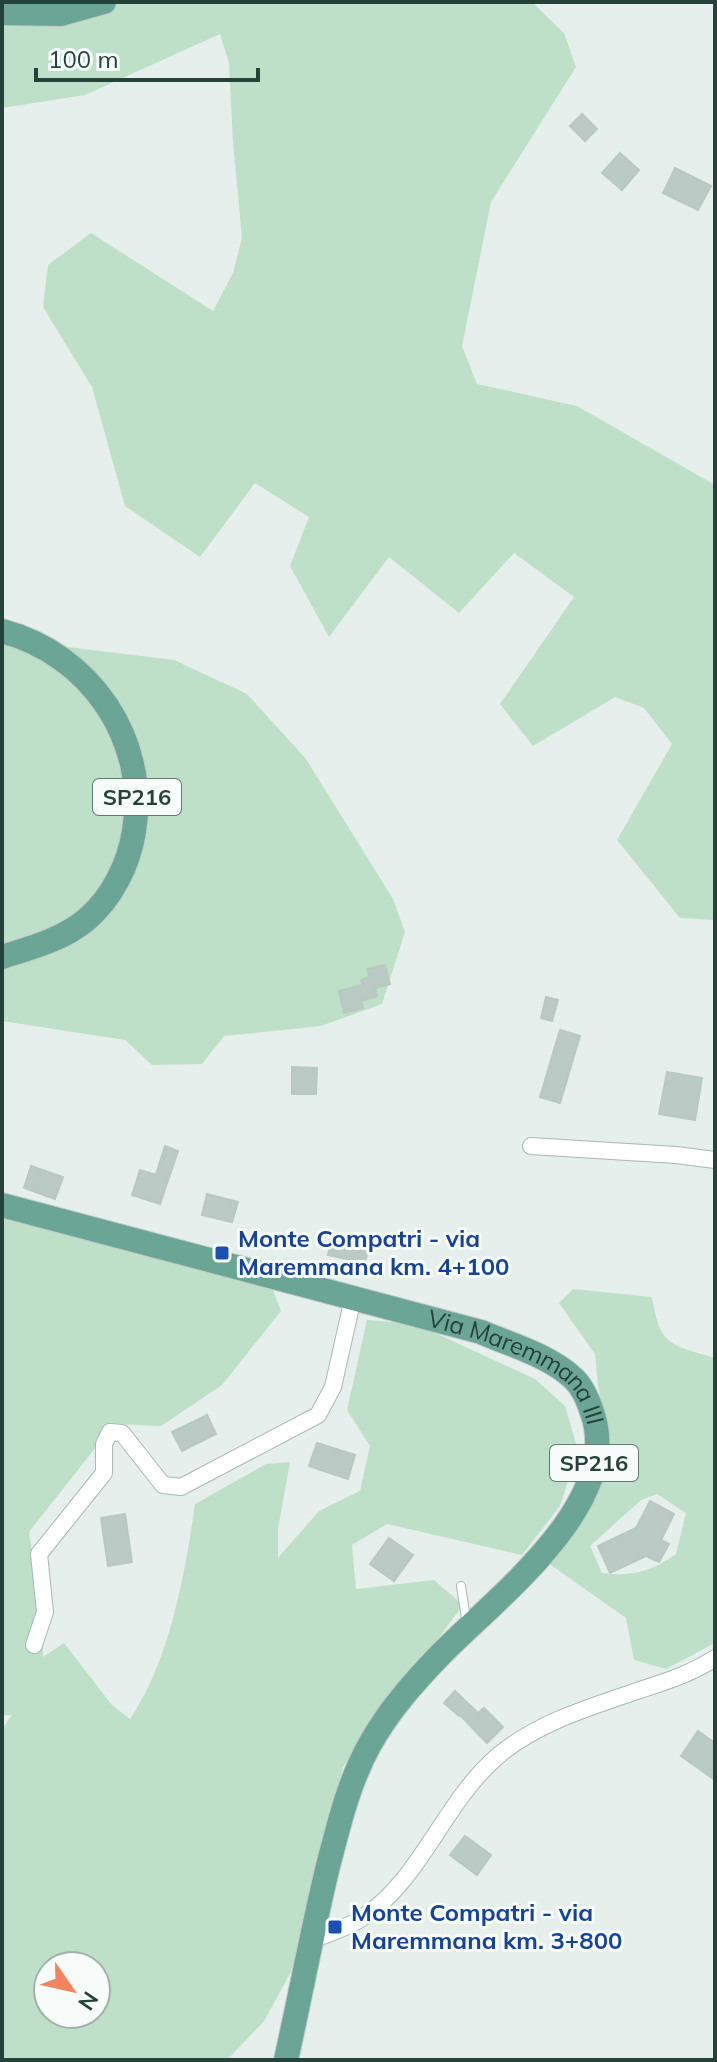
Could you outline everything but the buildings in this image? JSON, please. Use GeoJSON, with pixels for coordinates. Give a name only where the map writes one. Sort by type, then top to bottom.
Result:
{"type":"FeatureCollection","features":[{"type":"Feature","properties":{"kind":"main road"},"geometry":{"type":"LineString","coordinates":[[2,13],[61,14],[104,2]]}},
{"type":"Feature","properties":{"kind":"main road","name":"SP216"},"geometry":{"type":"LineString","coordinates":[[2,631],[50,650],[96,690],[118,723],[132,758],[137,808],[131,850],[119,878],[101,905],[74,929],[2,957]]}},
{"type":"Feature","properties":{"kind":"main road","name":"Via Maremmana III"},"geometry":{"type":"LineString","coordinates":[[2,1205],[481,1332],[562,1369],[577,1382],[592,1412],[598,1436],[596,1452],[590,1477],[577,1506],[543,1554],[403,1695],[365,1753],[340,1821],[286,2060]]}},
{"type":"Feature","properties":{"kind":"street"},"geometry":{"type":"LineString","coordinates":[[531,1146],[715,1160]]}},
{"type":"Feature","properties":{"kind":"street"},"geometry":{"type":"LineString","coordinates":[[34,1645],[45,1612],[39,1554],[104,1473],[104,1444],[110,1432],[122,1433],[163,1485],[181,1487],[318,1415],[333,1387],[353,1298]]}},
{"type":"Feature","properties":{"kind":"street"},"geometry":{"type":"LineString","coordinates":[[311,1940],[356,1922],[381,1902],[413,1865],[471,1785],[514,1744],[587,1709],[694,1671],[715,1658]]}},
{"type":"Feature","properties":{"kind":"lane"},"geometry":{"type":"LineString","coordinates":[[461,1586],[467,1628]]}},
{"type":"Feature","properties":{"kind":"green space"},"geometry":{"type":"Polygon","coordinates":[[[2,2],[532,2],[564,33],[576,67],[491,202],[462,346],[477,384],[577,406],[715,485],[715,920],[680,918],[617,840],[672,744],[644,708],[615,697],[533,746],[500,704],[574,597],[514,553],[459,613],[389,557],[329,637],[290,566],[309,517],[255,483],[200,557],[125,506],[92,387],[43,307],[48,265],[91,233],[213,311],[233,273],[242,238],[229,63],[220,34],[85,95],[2,108],[2,2]]]}},
{"type":"Feature","properties":{"kind":"green space"},"geometry":{"type":"Polygon","coordinates":[[[2,639],[174,660],[247,694],[306,759],[393,899],[405,932],[382,1004],[321,1026],[224,1036],[202,1064],[152,1065],[125,1040],[2,1021],[2,639]]]}},
{"type":"Feature","properties":{"kind":"green space"},"geometry":{"type":"Polygon","coordinates":[[[2,1217],[272,1288],[281,1311],[222,1385],[161,1426],[114,1424],[29,1532],[43,1623],[43,1657],[64,1643],[112,1705],[130,1719],[144,1696],[166,1644],[181,1587],[195,1504],[266,1464],[290,1462],[278,1529],[278,1558],[319,1511],[360,1491],[370,1446],[347,1410],[367,1320],[416,1324],[535,1379],[565,1406],[578,1450],[560,1506],[522,1555],[387,1524],[352,1545],[356,1589],[434,1580],[463,1605],[343,1767],[291,1972],[264,2021],[227,2060],[2,2060],[2,1729],[12,1715],[2,1715],[2,1217]]]}},
{"type":"Feature","properties":{"kind":"green space"},"geometry":{"type":"Polygon","coordinates":[[[573,1289],[652,1297],[659,1326],[670,1341],[687,1350],[715,1358],[715,1643],[666,1669],[634,1660],[626,1618],[548,1563],[592,1500],[607,1462],[606,1424],[595,1354],[559,1303],[573,1289]],[[657,1494],[641,1500],[590,1546],[602,1573],[641,1571],[659,1565],[676,1554],[686,1513],[657,1494]]]}},
{"type":"Feature","properties":{"kind":"place","name":"Monte Compatri - via Maremmana km. 4+100"},"geometry":{"type":"Point","coordinates":[222,1253]}},
{"type":"Feature","properties":{"kind":"place","name":"Monte Compatri - via Maremmana km. 3+800"},"geometry":{"type":"Point","coordinates":[335,1927]}}]}
